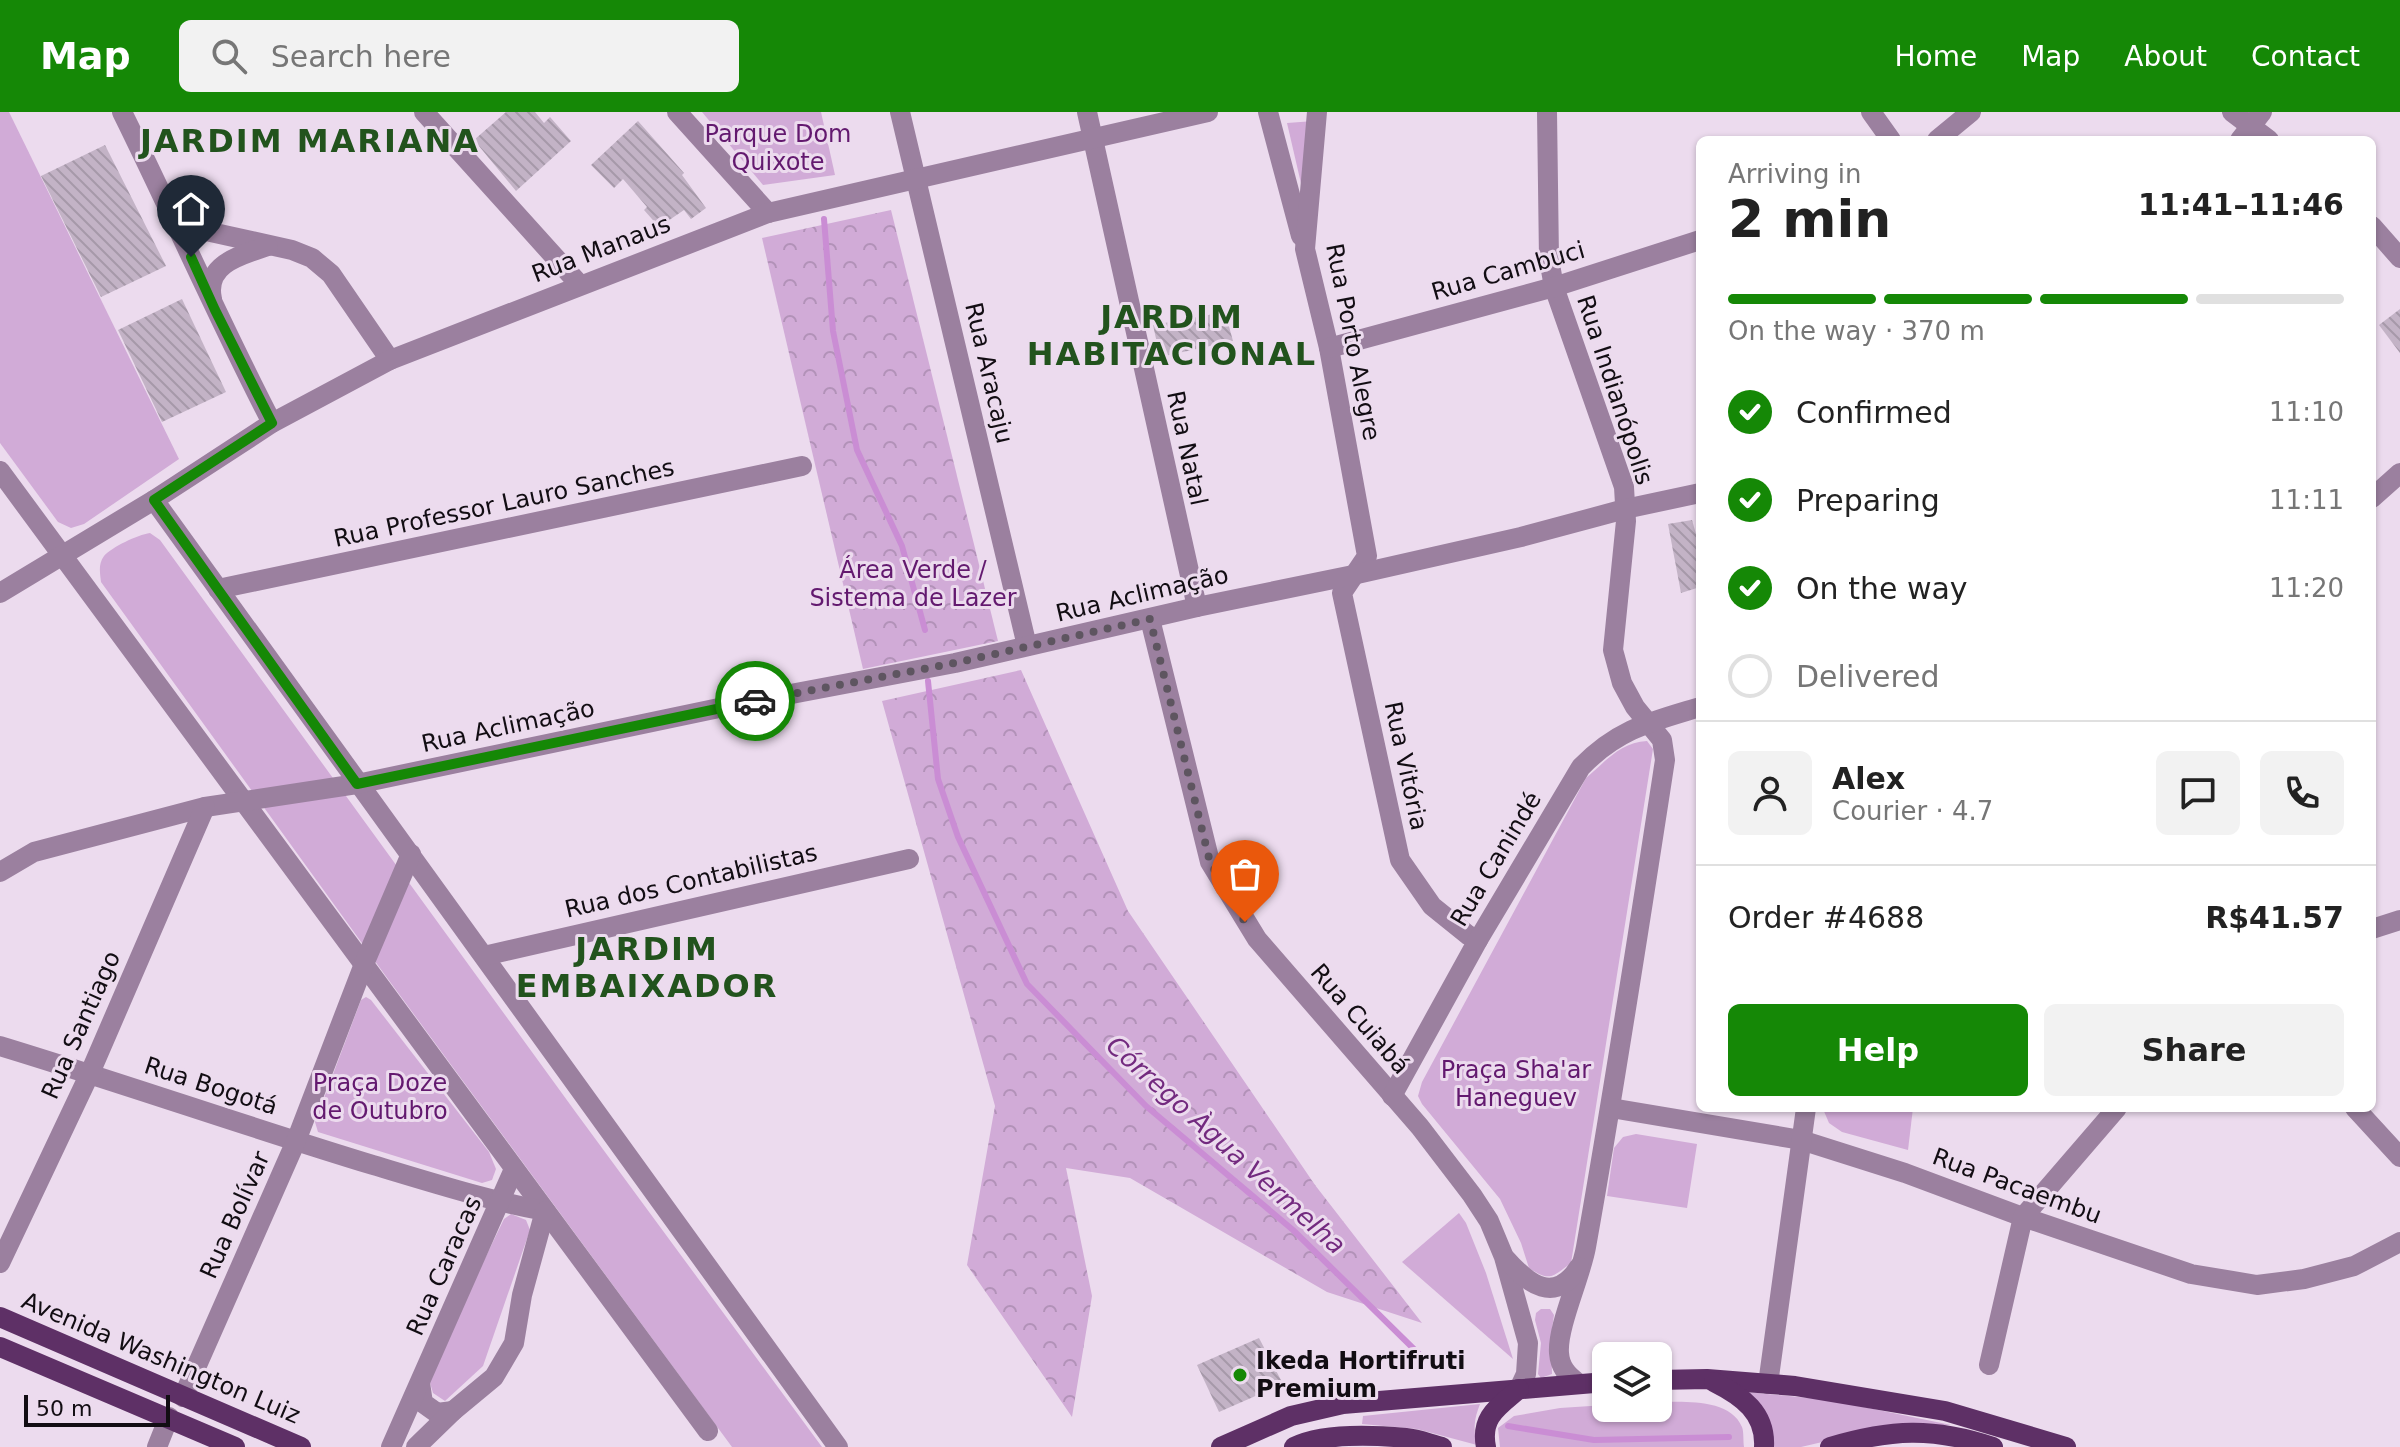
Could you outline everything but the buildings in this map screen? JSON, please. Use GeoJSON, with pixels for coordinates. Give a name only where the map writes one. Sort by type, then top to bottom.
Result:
{"type":"FeatureCollection","features":[{"type":"Feature","properties":{"kind":"main road","name":"Avenida Washington Luiz"},"geometry":{"type":"LineString","coordinates":[[0,1317],[301,1447]]}},
{"type":"Feature","properties":{"kind":"main road"},"geometry":{"type":"LineString","coordinates":[[0,1347],[235,1447]]}},
{"type":"Feature","properties":{"kind":"main road"},"geometry":{"type":"LineString","coordinates":[[1707,1379],[1740,1397],[1755,1413],[1763,1427],[1764,1447]]}},
{"type":"Feature","properties":{"kind":"main road"},"geometry":{"type":"LineString","coordinates":[[1672,1380],[1707,1379],[1795,1386],[1945,1411],[2066,1447]]}},
{"type":"Feature","properties":{"kind":"main road"},"geometry":{"type":"LineString","coordinates":[[1221,1447],[1291,1416],[1343,1404],[1592,1382]]}},
{"type":"Feature","properties":{"kind":"main road"},"geometry":{"type":"LineString","coordinates":[[1486,1447],[1483,1431],[1486,1422],[1497,1407],[1519,1389]]}},
{"type":"Feature","properties":{"kind":"main road"},"geometry":{"type":"LineString","coordinates":[[1830,1447],[1884,1434],[1926,1431],[1966,1438],[1993,1447]]}},
{"type":"Feature","properties":{"kind":"main road"},"geometry":{"type":"LineString","coordinates":[[1294,1447],[1306,1441],[1363,1436],[1408,1438],[1442,1447]]}},
{"type":"Feature","properties":{"kind":"street"},"geometry":{"type":"LineString","coordinates":[[122,112],[272,423]]}},
{"type":"Feature","properties":{"kind":"street"},"geometry":{"type":"LineString","coordinates":[[424,112],[580,285]]}},
{"type":"Feature","properties":{"kind":"street"},"geometry":{"type":"LineString","coordinates":[[677,112],[768,213]]}},
{"type":"Feature","properties":{"kind":"street","name":"Rua Aracaju"},"geometry":{"type":"LineString","coordinates":[[900,112],[1027,646]]}},
{"type":"Feature","properties":{"kind":"street","name":"Rua Natal"},"geometry":{"type":"LineString","coordinates":[[1087,112],[1197,607]]}},
{"type":"Feature","properties":{"kind":"street","name":"Rua Manaus"},"geometry":{"type":"LineString","coordinates":[[0,593],[154,500],[272,423],[390,360],[768,213],[1208,112]]}},
{"type":"Feature","properties":{"kind":"street"},"geometry":{"type":"LineString","coordinates":[[1268,112],[1305,249]]}},
{"type":"Feature","properties":{"kind":"street","name":"Rua Porto Alegre"},"geometry":{"type":"LineString","coordinates":[[1317,112],[1305,249],[1329,348],[1367,556],[1353,575]]}},
{"type":"Feature","properties":{"kind":"street","name":"Rua Indianópolis"},"geometry":{"type":"LineString","coordinates":[[1547,112],[1549,259],[1554,287],[1624,487],[1626,521],[1613,650],[1622,683],[1635,707],[1662,740],[1665,760],[1584,1260],[1561,1335],[1561,1364],[1567,1375],[1578,1383]]}},
{"type":"Feature","properties":{"kind":"street"},"geometry":{"type":"LineString","coordinates":[[1871,112],[1888,136]]}},
{"type":"Feature","properties":{"kind":"street"},"geometry":{"type":"LineString","coordinates":[[1942,136],[1971,112]]}},
{"type":"Feature","properties":{"kind":"street"},"geometry":{"type":"LineString","coordinates":[[2232,112],[2251,126]]}},
{"type":"Feature","properties":{"kind":"street"},"geometry":{"type":"LineString","coordinates":[[180,231],[197,229],[292,250],[312,258],[331,274],[390,360]]}},
{"type":"Feature","properties":{"kind":"street"},"geometry":{"type":"LineString","coordinates":[[2376,231],[2400,258]]}},
{"type":"Feature","properties":{"kind":"street","name":"Rua Cambuci"},"geometry":{"type":"LineString","coordinates":[[1329,348],[1554,287],[1696,241]]}},
{"type":"Feature","properties":{"kind":"street"},"geometry":{"type":"LineString","coordinates":[[215,310],[210,289],[215,272],[226,262],[268,246]]}},
{"type":"Feature","properties":{"kind":"street","name":"Rua Professor Lauro Sanches"},"geometry":{"type":"LineString","coordinates":[[218,589],[802,466]]}},
{"type":"Feature","properties":{"kind":"street"},"geometry":{"type":"LineString","coordinates":[[0,471],[708,1431]]}},
{"type":"Feature","properties":{"kind":"street"},"geometry":{"type":"LineString","coordinates":[[2376,494],[2400,473]]}},
{"type":"Feature","properties":{"kind":"street","name":"Rua Aclimação"},"geometry":{"type":"LineString","coordinates":[[0,872],[34,852],[205,807],[357,784],[738,704],[955,663],[1521,537],[1696,494]]}},
{"type":"Feature","properties":{"kind":"street"},"geometry":{"type":"LineString","coordinates":[[154,500],[838,1447]]}},
{"type":"Feature","properties":{"kind":"street","name":"Rua Vitória"},"geometry":{"type":"LineString","coordinates":[[1353,575],[1342,593],[1400,860],[1432,906],[1478,940]]}},
{"type":"Feature","properties":{"kind":"street","name":"Rua Cuiabá"},"geometry":{"type":"LineString","coordinates":[[1150,619],[1210,862],[1257,939],[1420,1127],[1489,1221],[1504,1257],[1528,1343],[1526,1374],[1519,1389]]}},
{"type":"Feature","properties":{"kind":"street","name":"Rua Canindé"},"geometry":{"type":"LineString","coordinates":[[1392,1096],[1478,940],[1581,767],[1619,735],[1696,708]]}},
{"type":"Feature","properties":{"kind":"street","name":"Rua Santiago"},"geometry":{"type":"LineString","coordinates":[[0,1263],[90,1073],[205,807]]}},
{"type":"Feature","properties":{"kind":"street","name":"Rua Bolívar"},"geometry":{"type":"LineString","coordinates":[[183,1397],[296,1141],[364,964],[411,854]]}},
{"type":"Feature","properties":{"kind":"street","name":"Rua dos Contabilistas"},"geometry":{"type":"LineString","coordinates":[[484,956],[909,859]]}},
{"type":"Feature","properties":{"kind":"street"},"geometry":{"type":"LineString","coordinates":[[2376,928],[2400,920]]}},
{"type":"Feature","properties":{"kind":"street","name":"Rua Bogotá"},"geometry":{"type":"LineString","coordinates":[[0,1046],[296,1141],[501,1203],[545,1211]]}},
{"type":"Feature","properties":{"kind":"street","name":"Rua Pacaembu"},"geometry":{"type":"LineString","coordinates":[[1611,1108],[1801,1140],[1905,1173],[2191,1274],[2257,1285],[2304,1279],[2354,1266],[2400,1242]]}},
{"type":"Feature","properties":{"kind":"street"},"geometry":{"type":"LineString","coordinates":[[1768,1384],[1805,1112]]}},
{"type":"Feature","properties":{"kind":"street"},"geometry":{"type":"LineString","coordinates":[[1989,1365],[2023,1217],[2114,1112]]}},
{"type":"Feature","properties":{"kind":"street"},"geometry":{"type":"LineString","coordinates":[[2359,1112],[2400,1157]]}},
{"type":"Feature","properties":{"kind":"street","name":"Rua Caracas"},"geometry":{"type":"LineString","coordinates":[[391,1447],[514,1169]]}},
{"type":"Feature","properties":{"kind":"street"},"geometry":{"type":"LineString","coordinates":[[416,1447],[494,1377],[514,1343],[535,1241],[545,1211]]}},
{"type":"Feature","properties":{"kind":"street"},"geometry":{"type":"LineString","coordinates":[[535,1241],[561,1243],[573,1250]]}},
{"type":"Feature","properties":{"kind":"street","name":"Rua Cuiabá"},"geometry":{"type":"LineString","coordinates":[[1504,1257],[1533,1285],[1545,1288],[1571,1279],[1584,1260]]}},
{"type":"Feature","properties":{"kind":"street"},"geometry":{"type":"LineString","coordinates":[[420,1383],[423,1403],[437,1413],[453,1411]]}},
{"type":"Feature","properties":{"kind":"street"},"geometry":{"type":"LineString","coordinates":[[157,1447],[169,1417]]}},
{"type":"Feature","properties":{"kind":"green space"},"geometry":{"type":"Polygon","coordinates":[[[0,112],[9,112],[179,459],[84,524],[71,528],[58,522],[0,443],[0,112]]]}},
{"type":"Feature","properties":{"kind":"green space","name":"Parque Dom Quixote"},"geometry":{"type":"Polygon","coordinates":[[[702,112],[821,112],[835,175],[763,185],[702,112]]]}},
{"type":"Feature","properties":{"kind":"green space"},"geometry":{"type":"Polygon","coordinates":[[[1314,121],[1303,192],[1287,123],[1314,121]]]}},
{"type":"Feature","properties":{"kind":"green space","name":"Área Verde / Sistema de Lazer"},"geometry":{"type":"Polygon","coordinates":[[[891,210],[998,641],[863,669],[762,238],[891,210]]]}},
{"type":"Feature","properties":{"kind":"green space"},"geometry":{"type":"Polygon","coordinates":[[[150,533],[160,540],[822,1447],[732,1447],[101,582],[100,565],[104,556],[125,542],[150,533]]]}},
{"type":"Feature","properties":{"kind":"green space"},"geometry":{"type":"Polygon","coordinates":[[[1021,670],[1128,911],[1315,1185],[1422,1323],[1327,1292],[1130,1178],[1066,1168],[1092,1296],[1072,1417],[967,1265],[995,1106],[882,701],[1021,670]]]}},
{"type":"Feature","properties":{"kind":"green space","name":"Praça Sha'ar Haneguev"},"geometry":{"type":"Polygon","coordinates":[[[1647,741],[1653,749],[1571,1263],[1547,1276],[1529,1268],[1500,1199],[1418,1096],[1422,1082],[1586,778],[1622,749],[1647,741]]]}},
{"type":"Feature","properties":{"kind":"green space","name":"Praça Doze de Outubro"},"geometry":{"type":"Polygon","coordinates":[[[366,997],[489,1152],[496,1169],[492,1180],[482,1183],[318,1132],[315,1122],[361,1000],[366,997]]]}},
{"type":"Feature","properties":{"kind":"green space"},"geometry":{"type":"Polygon","coordinates":[[[1824,1112],[1913,1112],[1908,1150],[1842,1132],[1829,1123],[1824,1112]]]}},
{"type":"Feature","properties":{"kind":"green space"},"geometry":{"type":"Polygon","coordinates":[[[1636,1134],[1697,1144],[1687,1208],[1607,1196],[1614,1148],[1623,1137],[1636,1134]]]}},
{"type":"Feature","properties":{"kind":"green space"},"geometry":{"type":"Polygon","coordinates":[[[1459,1213],[1486,1273],[1513,1359],[1402,1262],[1459,1213]]]}},
{"type":"Feature","properties":{"kind":"green space"},"geometry":{"type":"Polygon","coordinates":[[[511,1214],[526,1220],[530,1230],[483,1366],[445,1401],[433,1393],[428,1376],[504,1219],[511,1214]]]}},
{"type":"Feature","properties":{"kind":"green space"},"geometry":{"type":"Polygon","coordinates":[[[1541,1309],[1550,1309],[1554,1315],[1552,1374],[1541,1378],[1538,1374],[1541,1343],[1535,1320],[1536,1313],[1541,1309]]]}},
{"type":"Feature","properties":{"kind":"green space"},"geometry":{"type":"Polygon","coordinates":[[[1747,1392],[1830,1400],[1951,1425],[1895,1425],[1801,1447],[1771,1447],[1747,1392]]]}},
{"type":"Feature","properties":{"kind":"green space"},"geometry":{"type":"Polygon","coordinates":[[[1672,1402],[1717,1406],[1736,1418],[1742,1427],[1744,1447],[1500,1447],[1498,1428],[1514,1416],[1592,1406],[1592,1422],[1672,1422],[1672,1402]]]}},
{"type":"Feature","properties":{"kind":"green space"},"geometry":{"type":"Polygon","coordinates":[[[1480,1404],[1475,1424],[1477,1445],[1417,1429],[1362,1424],[1363,1416],[1480,1404]]]}},
{"type":"Feature","properties":{"kind":"waterway","name":"Córrego Àgua Vermelha"},"geometry":{"type":"LineString","coordinates":[[824,219],[833,331],[857,450],[902,546],[925,630]]}},
{"type":"Feature","properties":{"kind":"waterway","name":"Córrego Àgua Vermelha"},"geometry":{"type":"LineString","coordinates":[[928,681],[938,779],[958,837],[1027,984],[1146,1106],[1293,1230],[1423,1358]]}},
{"type":"Feature","properties":{"kind":"waterway","name":"Córrego Àgua Vermelha"},"geometry":{"type":"LineString","coordinates":[[1508,1426],[1594,1440],[1729,1437]]}},
{"type":"Feature","properties":{"kind":"way so far"},"geometry":{"type":"LineString","coordinates":[[755,701],[955,663],[1150,619],[1210,862],[1245,922]]}},
{"type":"Feature","properties":{"kind":"place","name":"Ikeda Hortifruti Premium"},"geometry":{"type":"Point","coordinates":[1240,1375]}},
{"type":"Feature","properties":{"kind":"district","name":"JARDIM MARIANA"},"geometry":{"type":"Point","coordinates":[310,141]}},
{"type":"Feature","properties":{"kind":"district","name":"JARDIM HABITACIONAL"},"geometry":{"type":"Point","coordinates":[1172,336]}},
{"type":"Feature","properties":{"kind":"district","name":"JARDIM EMBAIXADOR"},"geometry":{"type":"Point","coordinates":[647,968]}},
{"type":"Feature","properties":{"kind":"route"},"geometry":{"type":"LineString","coordinates":[[191,257],[272,423],[154,500],[357,784],[755,701]]}}]}
